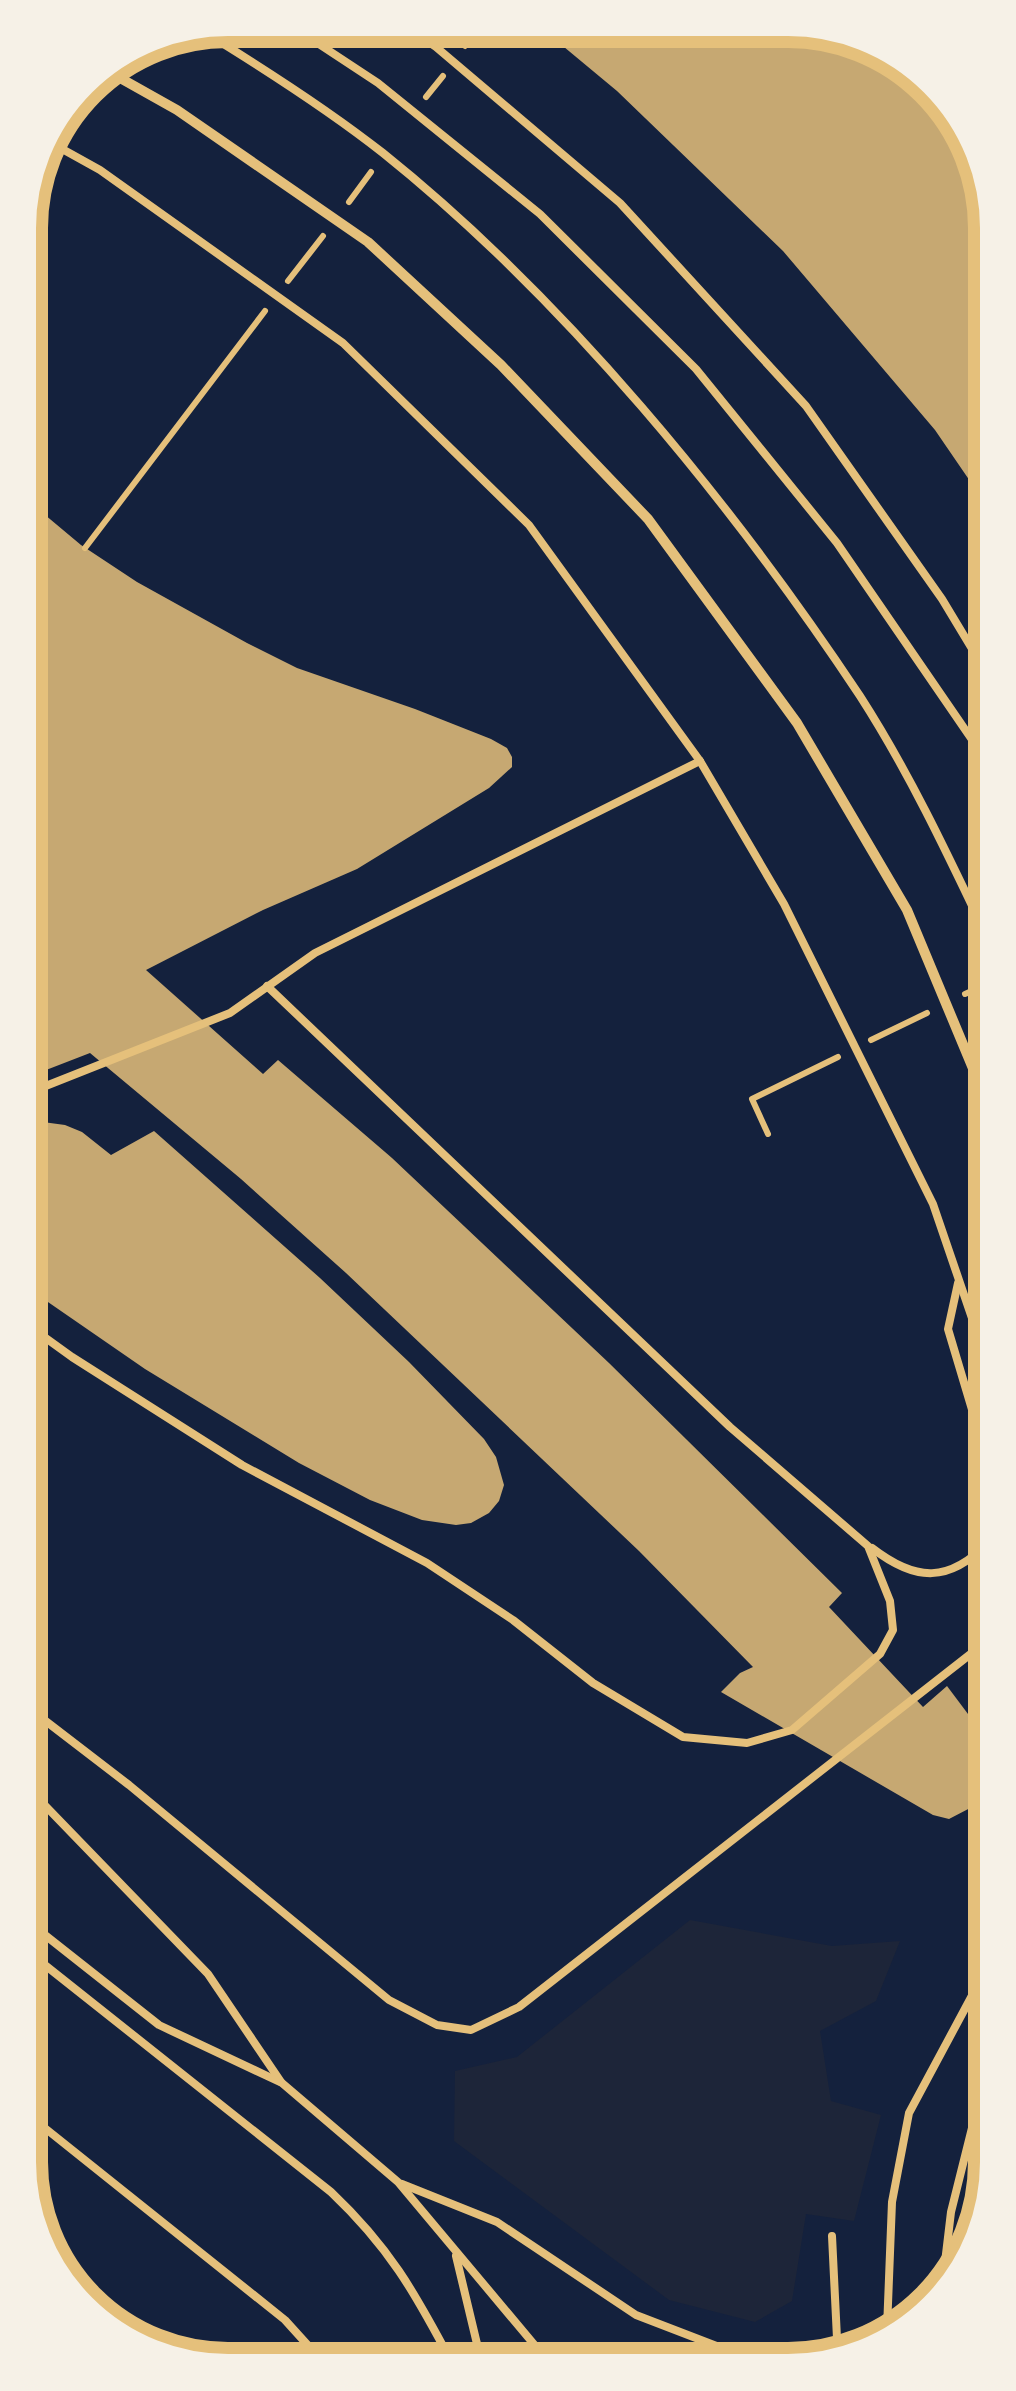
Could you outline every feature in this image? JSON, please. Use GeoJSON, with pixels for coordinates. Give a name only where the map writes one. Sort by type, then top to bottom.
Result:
{"type":"FeatureCollection","features":[{"type":"Feature","properties":{"kind":"street"},"geometry":{"type":"LineString","coordinates":[[119,78],[176,110],[368,242],[501,365],[648,519],[797,723],[907,910],[974,1070]]}},
{"type":"Feature","properties":{"kind":"lane"},"geometry":{"type":"LineString","coordinates":[[315,42],[378,83],[540,214],[696,369],[837,543],[974,742]]}},
{"type":"Feature","properties":{"kind":"lane"},"geometry":{"type":"LineString","coordinates":[[430,42],[620,203],[806,406],[942,599],[974,652]]}},
{"type":"Feature","properties":{"kind":"lane"},"geometry":{"type":"LineString","coordinates":[[221,43],[348,128],[474,233],[555,313],[716,496],[861,698],[937,832],[974,911]]}},
{"type":"Feature","properties":{"kind":"lane"},"geometry":{"type":"LineString","coordinates":[[61,148],[100,170],[343,344],[530,525],[700,761],[784,904],[933,1204],[973,1322]]}},
{"type":"Feature","properties":{"kind":"lane"},"geometry":{"type":"LineString","coordinates":[[43,1087],[230,1013],[315,952],[700,761]]}},
{"type":"Feature","properties":{"kind":"lane"},"geometry":{"type":"LineString","coordinates":[[266,986],[716,1414],[868,1546],[891,1563],[916,1574],[946,1572],[973,1556]]}},
{"type":"Feature","properties":{"kind":"lane"},"geometry":{"type":"LineString","coordinates":[[959,1278],[948,1329],[973,1414]]}},
{"type":"Feature","properties":{"kind":"lane"},"geometry":{"type":"LineString","coordinates":[[42,1336],[242,1465],[428,1563],[513,1620],[593,1682],[683,1737],[746,1743],[792,1730],[880,1654],[892,1630],[890,1602],[868,1546]]}},
{"type":"Feature","properties":{"kind":"lane"},"geometry":{"type":"LineString","coordinates":[[42,1719],[129,1785],[389,2000],[438,2025],[472,2030],[519,2006],[973,1652]]}},
{"type":"Feature","properties":{"kind":"lane"},"geometry":{"type":"LineString","coordinates":[[42,1803],[208,1974],[282,2083]]}},
{"type":"Feature","properties":{"kind":"lane"},"geometry":{"type":"LineString","coordinates":[[42,1933],[159,2025],[282,2083],[398,2182],[538,2348]]}},
{"type":"Feature","properties":{"kind":"lane"},"geometry":{"type":"LineString","coordinates":[[42,1963],[331,2192],[368,2227],[410,2282],[445,2348]]}},
{"type":"Feature","properties":{"kind":"lane"},"geometry":{"type":"LineString","coordinates":[[888,2319],[892,2202],[908,2113],[973,1993]]}},
{"type":"Feature","properties":{"kind":"lane"},"geometry":{"type":"LineString","coordinates":[[945,2260],[951,2212],[973,2124]]}},
{"type":"Feature","properties":{"kind":"lane"},"geometry":{"type":"LineString","coordinates":[[42,2125],[286,2320],[310,2348]]}},
{"type":"Feature","properties":{"kind":"lane"},"geometry":{"type":"LineString","coordinates":[[398,2182],[497,2222],[636,2315],[721,2348]]}},
{"type":"Feature","properties":{"kind":"lane"},"geometry":{"type":"LineString","coordinates":[[832,2236],[837,2341]]}},
{"type":"Feature","properties":{"kind":"lane"},"geometry":{"type":"LineString","coordinates":[[455,2252],[478,2348]]}},
{"type":"Feature","properties":{"kind":"shaded area"},"geometry":{"type":"Polygon","coordinates":[[[690,1920],[832,1946],[900,1941],[876,2001],[820,2031],[831,2101],[881,2115],[854,2221],[806,2214],[792,2301],[755,2322],[669,2300],[454,2141],[455,2071],[517,2057],[690,1920]]]}},
{"type":"Feature","properties":{"kind":"building"},"geometry":{"type":"Polygon","coordinates":[[[558,42],[812,44],[870,62],[919,97],[949,136],[972,204],[974,487],[935,430],[783,251],[617,91],[558,42]]]}},
{"type":"Feature","properties":{"kind":"building"},"geometry":{"type":"Polygon","coordinates":[[[43,513],[81,545],[137,582],[247,643],[297,668],[415,709],[507,748],[512,767],[489,788],[357,869],[263,910],[146,970],[263,1074],[278,1060],[392,1158],[609,1363],[842,1593],[829,1607],[923,1707],[947,1686],[973,1721],[973,1806],[949,1819],[933,1815],[721,1692],[740,1673],[753,1667],[639,1551],[346,1273],[90,1053],[43,1071],[43,513]]]}},
{"type":"Feature","properties":{"kind":"building"},"geometry":{"type":"Polygon","coordinates":[[[43,1122],[82,1132],[111,1155],[154,1131],[320,1278],[484,1439],[496,1457],[504,1485],[499,1501],[489,1513],[471,1523],[422,1520],[370,1500],[299,1463],[145,1369],[42,1298],[43,1122]]]}}]}
